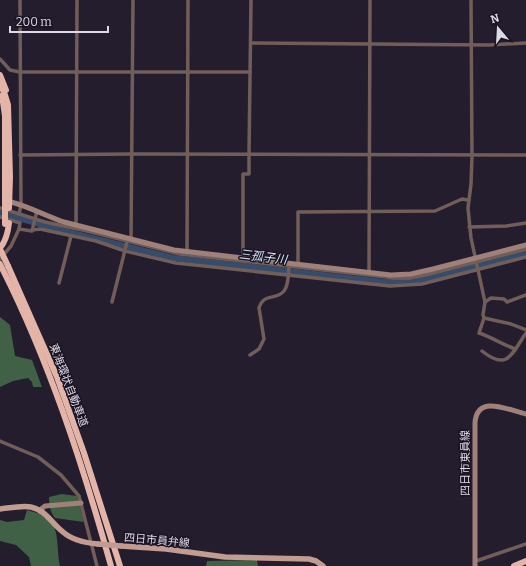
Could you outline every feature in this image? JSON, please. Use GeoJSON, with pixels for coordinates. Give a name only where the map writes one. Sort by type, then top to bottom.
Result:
{"type":"FeatureCollection","features":[{"type":"Feature","properties":{"kind":"highway"},"geometry":{"type":"LineString","coordinates":[[0,75],[4,84],[4,101],[10,158],[5,204],[8,234],[0,249]]}},
{"type":"Feature","properties":{"kind":"highway"},"geometry":{"type":"LineString","coordinates":[[0,85],[4,92],[4,101]]}},
{"type":"Feature","properties":{"kind":"highway"},"geometry":{"type":"LineString","coordinates":[[0,93],[4,101]]}},
{"type":"Feature","properties":{"kind":"highway"},"geometry":{"type":"LineString","coordinates":[[0,242],[7,223]]}},
{"type":"Feature","properties":{"kind":"highway","name":"東海環状自動車道"},"geometry":{"type":"LineString","coordinates":[[0,249],[57,377],[121,566]]}},
{"type":"Feature","properties":{"kind":"highway","name":"東海環状自動車道"},"geometry":{"type":"LineString","coordinates":[[0,264],[26,319],[66,420],[102,534],[109,566]]}},
{"type":"Feature","properties":{"kind":"highway"},"geometry":{"type":"LineString","coordinates":[[514,566],[526,561]]}},
{"type":"Feature","properties":{"kind":"main road"},"geometry":{"type":"LineString","coordinates":[[0,509],[30,507],[40,510]]}},
{"type":"Feature","properties":{"kind":"main road","name":"四日市員弁線"},"geometry":{"type":"LineString","coordinates":[[40,510],[62,532],[77,540],[95,544],[225,557],[301,559],[316,561],[323,566]]}},
{"type":"Feature","properties":{"kind":"street"},"geometry":{"type":"LineString","coordinates":[[19,214],[21,205],[20,0]]}},
{"type":"Feature","properties":{"kind":"street"},"geometry":{"type":"LineString","coordinates":[[76,225],[77,0]]}},
{"type":"Feature","properties":{"kind":"street"},"geometry":{"type":"LineString","coordinates":[[112,302],[125,251],[130,241],[133,0]]}},
{"type":"Feature","properties":{"kind":"street"},"geometry":{"type":"LineString","coordinates":[[187,252],[188,0]]}},
{"type":"Feature","properties":{"kind":"street"},"geometry":{"type":"LineString","coordinates":[[243,258],[243,174],[249,174],[250,154],[251,0]]}},
{"type":"Feature","properties":{"kind":"street"},"geometry":{"type":"LineString","coordinates":[[369,274],[370,0]]}},
{"type":"Feature","properties":{"kind":"street"},"geometry":{"type":"LineString","coordinates":[[471,0],[472,156],[471,184],[468,200],[469,227],[485,302],[482,315],[484,318],[479,333],[500,344],[514,349]]}},
{"type":"Feature","properties":{"kind":"street"},"geometry":{"type":"LineString","coordinates":[[251,43],[472,45],[526,43]]}},
{"type":"Feature","properties":{"kind":"street"},"geometry":{"type":"LineString","coordinates":[[0,59],[10,70],[20,72],[250,72]]}},
{"type":"Feature","properties":{"kind":"street"},"geometry":{"type":"LineString","coordinates":[[20,155],[526,155]]}},
{"type":"Feature","properties":{"kind":"street"},"geometry":{"type":"LineString","coordinates":[[298,266],[298,212],[434,211],[462,199],[468,200]]}},
{"type":"Feature","properties":{"kind":"street"},"geometry":{"type":"LineString","coordinates":[[5,204],[21,205],[52,218],[130,241],[187,252],[369,274],[411,274],[526,249]]}},
{"type":"Feature","properties":{"kind":"street"},"geometry":{"type":"LineString","coordinates":[[5,204],[19,214],[45,222],[180,254],[289,267],[298,266]]}},
{"type":"Feature","properties":{"kind":"street"},"geometry":{"type":"LineString","coordinates":[[32,229],[37,211]]}},
{"type":"Feature","properties":{"kind":"street"},"geometry":{"type":"LineString","coordinates":[[0,217],[20,223],[19,229],[11,246],[0,259]]}},
{"type":"Feature","properties":{"kind":"street"},"geometry":{"type":"LineString","coordinates":[[469,227],[506,226],[526,223]]}},
{"type":"Feature","properties":{"kind":"street"},"geometry":{"type":"LineString","coordinates":[[19,229],[40,229],[96,241],[125,251],[176,263],[368,284],[409,286],[422,284],[526,258]]}},
{"type":"Feature","properties":{"kind":"street"},"geometry":{"type":"LineString","coordinates":[[60,283],[70,236]]}},
{"type":"Feature","properties":{"kind":"street"},"geometry":{"type":"LineString","coordinates":[[475,260],[526,245]]}},
{"type":"Feature","properties":{"kind":"street"},"geometry":{"type":"LineString","coordinates":[[250,355],[259,348],[264,340],[259,308],[261,303],[268,297],[281,294],[286,286],[289,267]]}},
{"type":"Feature","properties":{"kind":"street"},"geometry":{"type":"LineString","coordinates":[[485,302],[491,298],[504,299],[507,302],[526,295]]}},
{"type":"Feature","properties":{"kind":"street"},"geometry":{"type":"LineString","coordinates":[[482,351],[496,360],[503,360],[510,356],[526,331],[511,324],[484,318]]}},
{"type":"Feature","properties":{"kind":"street","name":"四日市東員線"},"geometry":{"type":"LineString","coordinates":[[475,563],[475,431],[477,413],[485,406],[492,405],[526,414]]}},
{"type":"Feature","properties":{"kind":"street"},"geometry":{"type":"LineString","coordinates":[[0,441],[38,457],[60,475],[79,496],[95,544],[97,566]]}},
{"type":"Feature","properties":{"kind":"street"},"geometry":{"type":"LineString","coordinates":[[40,510],[45,506],[81,503]]}},
{"type":"Feature","properties":{"kind":"street"},"geometry":{"type":"LineString","coordinates":[[475,563],[526,544]]}},
{"type":"Feature","properties":{"kind":"green space"},"geometry":{"type":"Polygon","coordinates":[[[0,317],[10,325],[15,356],[32,360],[42,387],[33,387],[32,382],[28,378],[13,381],[0,387],[0,317]]]}},
{"type":"Feature","properties":{"kind":"green space"},"geometry":{"type":"Polygon","coordinates":[[[62,494],[77,496],[84,522],[55,518],[50,508],[49,497],[62,494]]]}},
{"type":"Feature","properties":{"kind":"green space"},"geometry":{"type":"Polygon","coordinates":[[[27,510],[45,516],[54,526],[60,566],[31,566],[29,557],[16,545],[0,541],[0,520],[7,522],[24,520],[27,510]]]}},
{"type":"Feature","properties":{"kind":"green space"},"geometry":{"type":"Polygon","coordinates":[[[257,560],[258,566],[206,566],[207,561],[257,560]]]}},
{"type":"Feature","properties":{"kind":"waterway","name":"三孤子川"},"geometry":{"type":"LineString","coordinates":[[0,213],[68,232],[174,258],[384,282],[412,282],[526,253]]}}]}
